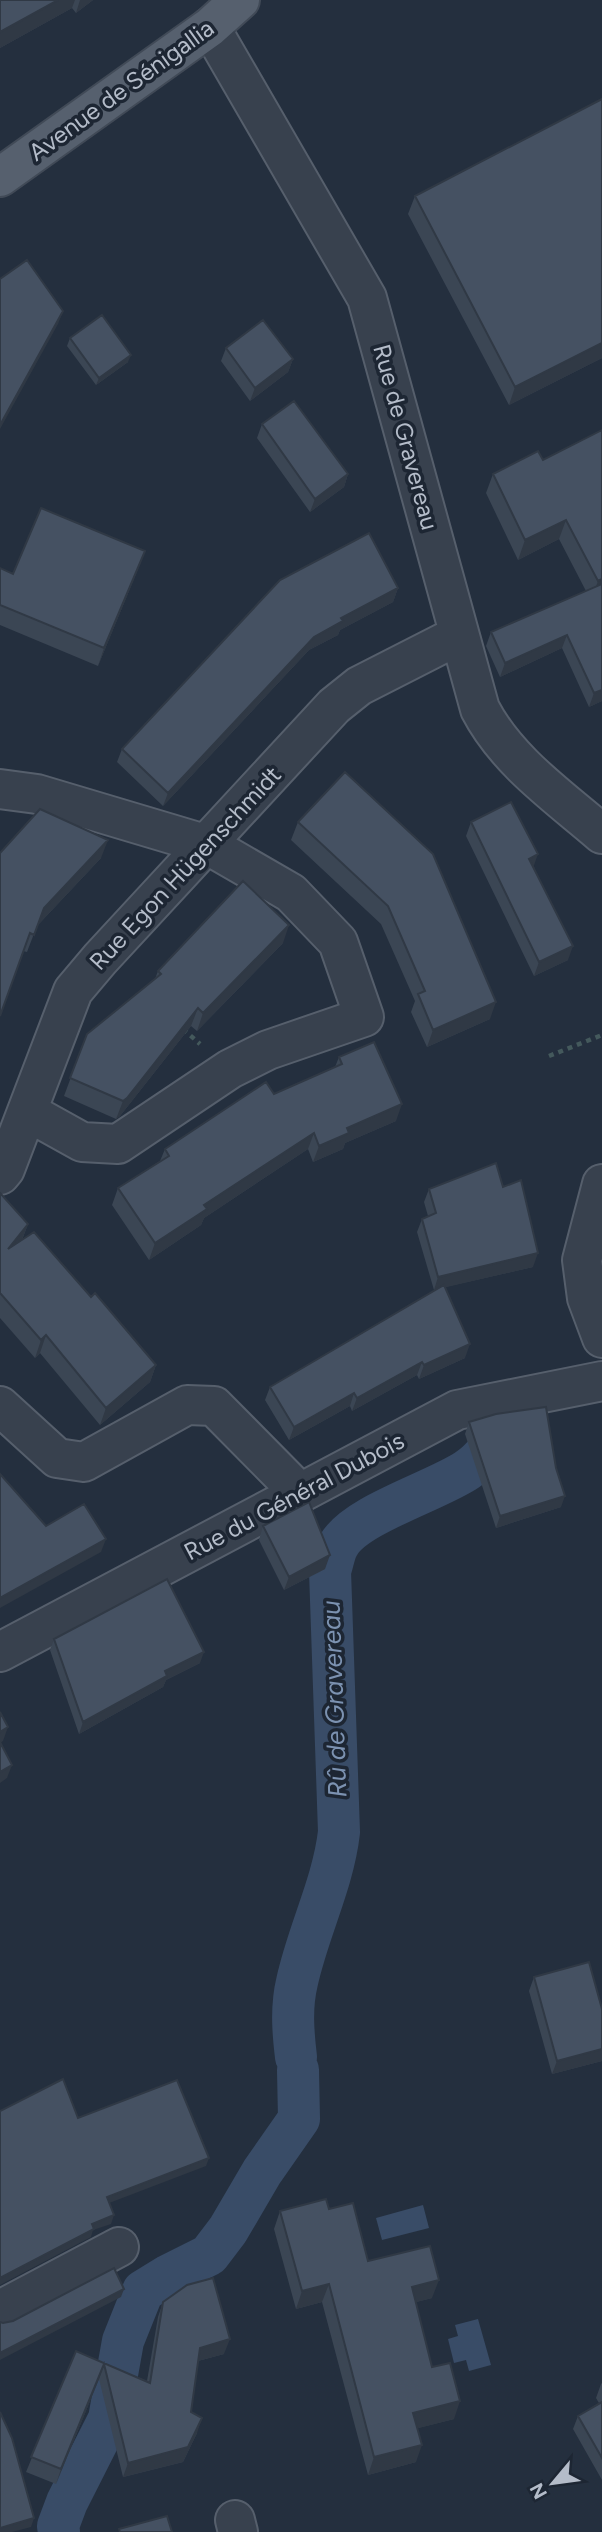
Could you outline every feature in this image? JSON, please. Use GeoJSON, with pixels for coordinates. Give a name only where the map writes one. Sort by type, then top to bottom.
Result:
{"type":"FeatureCollection","features":[{"type":"Feature","properties":{"kind":"main road","name":"Avenue de Sénigallia"},"geometry":{"type":"LineString","coordinates":[[0,177],[205,13],[240,0]]}},
{"type":"Feature","properties":{"kind":"main road"},"geometry":{"type":"LineString","coordinates":[[0,149],[205,13]]}},
{"type":"Feature","properties":{"kind":"street","name":"Rue de Gravereau"},"geometry":{"type":"LineString","coordinates":[[205,13],[367,298],[480,709],[491,732],[506,750],[602,834]]}},
{"type":"Feature","properties":{"kind":"street","name":"Rue Egon Hügenschmidt"},"geometry":{"type":"LineString","coordinates":[[0,1175],[5,1170],[73,991],[100,959],[334,706],[359,686],[459,635]]}},
{"type":"Feature","properties":{"kind":"street"},"geometry":{"type":"LineString","coordinates":[[0,789],[37,794],[208,845],[291,893],[338,942],[364,1017],[268,1050],[230,1069],[118,1144],[82,1142],[28,1112]]}},
{"type":"Feature","properties":{"kind":"street"},"geometry":{"type":"LineString","coordinates":[[602,1184],[582,1260],[587,1298],[602,1338]]}},
{"type":"Feature","properties":{"kind":"street","name":"Rue du Général Dubois"},"geometry":{"type":"LineString","coordinates":[[0,1652],[457,1410],[602,1381]]}},
{"type":"Feature","properties":{"kind":"street"},"geometry":{"type":"LineString","coordinates":[[0,1406],[57,1458],[84,1462],[187,1405],[214,1406],[300,1493]]}},
{"type":"Feature","properties":{"kind":"street"},"geometry":{"type":"LineString","coordinates":[[0,2310],[119,2247]]}},
{"type":"Feature","properties":{"kind":"path"},"geometry":{"type":"LineString","coordinates":[[180,1027],[230,1069]]}},
{"type":"Feature","properties":{"kind":"path"},"geometry":{"type":"LineString","coordinates":[[549,1056],[602,1035]]}},
{"type":"Feature","properties":{"kind":"water"},"geometry":{"type":"Polygon","coordinates":[[[423,2205],[429,2228],[382,2240],[376,2218],[423,2205]]]}},
{"type":"Feature","properties":{"kind":"water"},"geometry":{"type":"Polygon","coordinates":[[[478,2319],[491,2365],[469,2371],[466,2360],[454,2363],[448,2339],[458,2336],[455,2325],[478,2319]]]}},
{"type":"Feature","properties":{"kind":"building"},"geometry":{"type":"Polygon","coordinates":[[[0,0],[58,0],[0,32],[0,0]]]}},
{"type":"Feature","properties":{"kind":"building"},"geometry":{"type":"Polygon","coordinates":[[[602,99],[602,343],[515,387],[415,196],[602,99]]]}},
{"type":"Feature","properties":{"kind":"building"},"geometry":{"type":"Polygon","coordinates":[[[27,260],[63,311],[0,425],[0,279],[27,260]]]}},
{"type":"Feature","properties":{"kind":"building"},"geometry":{"type":"Polygon","coordinates":[[[102,315],[131,355],[99,378],[70,338],[102,315]]]}},
{"type":"Feature","properties":{"kind":"building"},"geometry":{"type":"Polygon","coordinates":[[[263,320],[293,359],[255,388],[226,348],[263,320]]]}},
{"type":"Feature","properties":{"kind":"building"},"geometry":{"type":"Polygon","coordinates":[[[294,401],[348,474],[315,499],[262,424],[294,401]]]}},
{"type":"Feature","properties":{"kind":"building"},"geometry":{"type":"Polygon","coordinates":[[[602,430],[602,579],[598,581],[566,520],[525,540],[493,474],[538,451],[543,460],[602,430]]]}},
{"type":"Feature","properties":{"kind":"building"},"geometry":{"type":"Polygon","coordinates":[[[41,508],[145,551],[104,648],[0,605],[0,568],[13,574],[41,508]]]}},
{"type":"Feature","properties":{"kind":"building"},"geometry":{"type":"Polygon","coordinates":[[[369,533],[398,588],[341,618],[343,621],[314,637],[168,793],[122,749],[280,580],[369,533]]]}},
{"type":"Feature","properties":{"kind":"building"},"geometry":{"type":"Polygon","coordinates":[[[602,584],[602,690],[594,693],[567,635],[505,663],[491,632],[602,584]]]}},
{"type":"Feature","properties":{"kind":"building"},"geometry":{"type":"Polygon","coordinates":[[[345,772],[433,854],[496,1002],[433,1030],[418,994],[425,991],[388,906],[298,822],[345,772]]]}},
{"type":"Feature","properties":{"kind":"building"},"geometry":{"type":"Polygon","coordinates":[[[511,802],[538,854],[529,859],[573,946],[539,962],[471,822],[511,802]]]}},
{"type":"Feature","properties":{"kind":"building"},"geometry":{"type":"Polygon","coordinates":[[[40,809],[108,840],[44,908],[34,935],[30,933],[0,1016],[0,853],[40,809]]]}},
{"type":"Feature","properties":{"kind":"building"},"geometry":{"type":"Polygon","coordinates":[[[243,881],[289,925],[203,1013],[198,1008],[123,1101],[70,1078],[87,1034],[161,974],[158,971],[243,881]]]}},
{"type":"Feature","properties":{"kind":"building"},"geometry":{"type":"Polygon","coordinates":[[[374,1042],[402,1104],[347,1128],[349,1133],[319,1146],[314,1133],[204,1205],[207,1209],[155,1243],[118,1188],[169,1156],[165,1149],[266,1082],[274,1094],[342,1064],[339,1057],[374,1042]]]}},
{"type":"Feature","properties":{"kind":"building"},"geometry":{"type":"Polygon","coordinates":[[[496,1163],[503,1187],[521,1180],[538,1253],[438,1277],[422,1219],[436,1213],[429,1189],[496,1163]]]}},
{"type":"Feature","properties":{"kind":"building"},"geometry":{"type":"Polygon","coordinates":[[[0,1193],[28,1224],[8,1249],[34,1232],[91,1297],[95,1293],[156,1365],[106,1408],[46,1335],[41,1340],[0,1293],[0,1193]]]}},
{"type":"Feature","properties":{"kind":"building"},"geometry":{"type":"Polygon","coordinates":[[[444,1285],[470,1344],[424,1365],[422,1362],[357,1398],[354,1393],[294,1427],[270,1387],[444,1285]]]}},
{"type":"Feature","properties":{"kind":"building"},"geometry":{"type":"Polygon","coordinates":[[[546,1407],[556,1468],[565,1496],[500,1516],[469,1422],[496,1414],[546,1407]]]}},
{"type":"Feature","properties":{"kind":"building"},"geometry":{"type":"Polygon","coordinates":[[[0,1474],[46,1526],[84,1504],[106,1539],[0,1598],[0,1474]]]}},
{"type":"Feature","properties":{"kind":"building"},"geometry":{"type":"Polygon","coordinates":[[[309,1502],[330,1555],[289,1577],[263,1526],[309,1502]]]}},
{"type":"Feature","properties":{"kind":"building"},"geometry":{"type":"Polygon","coordinates":[[[167,1579],[204,1652],[165,1671],[167,1676],[83,1722],[54,1639],[167,1579]]]}},
{"type":"Feature","properties":{"kind":"building"},"geometry":{"type":"Polygon","coordinates":[[[0,1712],[8,1727],[0,1732],[0,1712]]]}},
{"type":"Feature","properties":{"kind":"building"},"geometry":{"type":"Polygon","coordinates":[[[0,1742],[12,1765],[0,1772],[0,1742]]]}},
{"type":"Feature","properties":{"kind":"building"},"geometry":{"type":"Polygon","coordinates":[[[589,1962],[602,2009],[602,2049],[557,2061],[534,1977],[589,1962]]]}},
{"type":"Feature","properties":{"kind":"building"},"geometry":{"type":"Polygon","coordinates":[[[63,2079],[78,2118],[177,2080],[209,2158],[107,2197],[114,2215],[92,2224],[94,2229],[0,2278],[0,2111],[63,2079]]]}},
{"type":"Feature","properties":{"kind":"building"},"geometry":{"type":"Polygon","coordinates":[[[326,2199],[329,2209],[353,2203],[368,2261],[430,2246],[439,2280],[412,2287],[432,2367],[450,2363],[460,2401],[413,2413],[422,2445],[374,2457],[329,2284],[302,2291],[280,2211],[326,2199]]]}},
{"type":"Feature","properties":{"kind":"building"},"geometry":{"type":"Polygon","coordinates":[[[114,2268],[124,2289],[0,2353],[0,2322],[13,2321],[114,2268]]]}},
{"type":"Feature","properties":{"kind":"building"},"geometry":{"type":"Polygon","coordinates":[[[213,2278],[230,2339],[200,2348],[191,2412],[202,2418],[188,2447],[128,2463],[104,2364],[61,2469],[31,2457],[76,2351],[150,2383],[163,2302],[187,2285],[213,2278]]]}},
{"type":"Feature","properties":{"kind":"building"},"geometry":{"type":"Polygon","coordinates":[[[602,2402],[602,2458],[578,2416],[602,2402]]]}},
{"type":"Feature","properties":{"kind":"building"},"geometry":{"type":"Polygon","coordinates":[[[0,2412],[12,2438],[34,2518],[0,2528],[0,2412]]]}},
{"type":"Feature","properties":{"kind":"building"},"geometry":{"type":"Polygon","coordinates":[[[167,2516],[172,2532],[120,2532],[119,2529],[167,2516]]]}},
{"type":"Feature","properties":{"kind":"waterway","name":"Rû de Gravereau"},"geometry":{"type":"LineString","coordinates":[[296,2057],[293,2020],[295,1991],[331,1870],[339,1832],[330,1571],[335,1552],[347,1535],[361,1524],[473,1466],[488,1450],[504,1425]]}},
{"type":"Feature","properties":{"kind":"waterway","name":"Rû de Gravereau"},"geometry":{"type":"LineString","coordinates":[[59,2532],[58,2526],[67,2502],[109,2419],[123,2341],[143,2291],[209,2255],[228,2230],[262,2172],[299,2119],[298,2070]]}}]}
